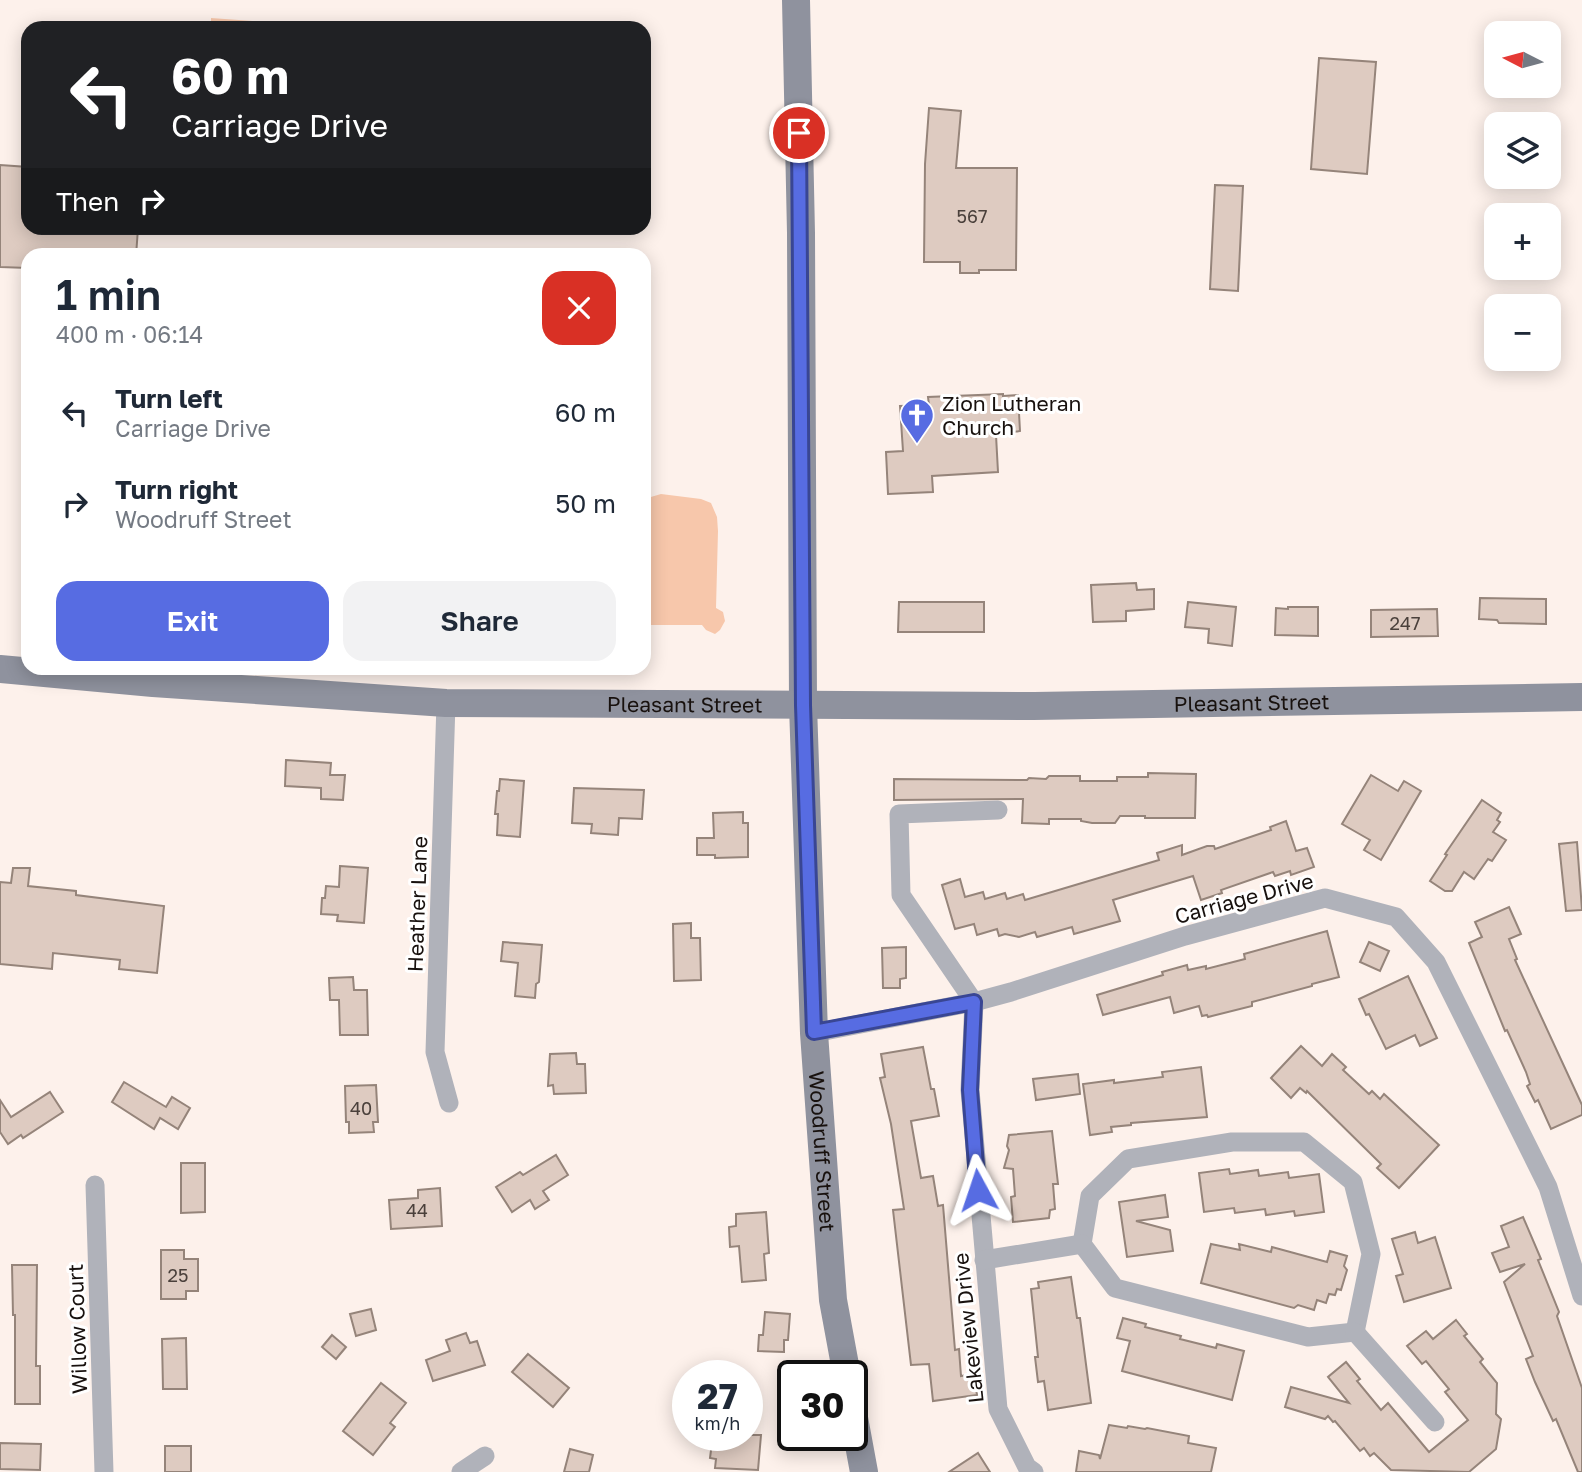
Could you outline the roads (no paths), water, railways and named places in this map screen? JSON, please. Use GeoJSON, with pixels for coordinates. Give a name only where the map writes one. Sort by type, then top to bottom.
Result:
{"type":"FeatureCollection","features":[{"type":"Feature","properties":{"kind":"street","name":"Woodruff Street"},"geometry":{"type":"LineString","coordinates":[[796,0],[801,233],[803,705],[814,1032],[833,1300],[843,1360]]}},
{"type":"Feature","properties":{"kind":"street","name":"Pleasant Street"},"geometry":{"type":"LineString","coordinates":[[0,669],[21,671]]}},
{"type":"Feature","properties":{"kind":"street","name":"Pleasant Street"},"geometry":{"type":"LineString","coordinates":[[66,675],[446,703],[1034,706],[1582,697]]}},
{"type":"Feature","properties":{"kind":"street","name":"Heather Lane"},"geometry":{"type":"LineString","coordinates":[[446,703],[435,1052],[449,1104]]}},
{"type":"Feature","properties":{"kind":"street"},"geometry":{"type":"LineString","coordinates":[[974,1002],[901,894],[899,814],[998,810]]}},
{"type":"Feature","properties":{"kind":"street","name":"Carriage Drive"},"geometry":{"type":"LineString","coordinates":[[814,1032],[974,1002],[1185,936],[1325,898],[1396,917],[1436,962],[1548,1186],[1582,1296]]}},
{"type":"Feature","properties":{"kind":"street","name":"Lakeview Drive"},"geometry":{"type":"LineString","coordinates":[[974,1002],[970,1090],[998,1409],[1027,1467],[1034,1472]]}},
{"type":"Feature","properties":{"kind":"street"},"geometry":{"type":"LineString","coordinates":[[1232,1142],[1304,1142],[1353,1182],[1371,1254],[1355,1332],[1308,1337],[1115,1288],[1082,1244],[1090,1196],[1128,1159],[1232,1142]]}},
{"type":"Feature","properties":{"kind":"street","name":"Willow Court"},"geometry":{"type":"LineString","coordinates":[[95,1185],[104,1472]]}},
{"type":"Feature","properties":{"kind":"street"},"geometry":{"type":"LineString","coordinates":[[984,1261],[1082,1244]]}},
{"type":"Feature","properties":{"kind":"street"},"geometry":{"type":"LineString","coordinates":[[1355,1332],[1435,1422]]}},
{"type":"Feature","properties":{"kind":"street"},"geometry":{"type":"LineString","coordinates":[[860,1451],[864,1472]]}},
{"type":"Feature","properties":{"kind":"street"},"geometry":{"type":"LineString","coordinates":[[461,1472],[485,1456]]}},
{"type":"Feature","properties":{"kind":"place","name":"Zion Lutheran Church"},"geometry":{"type":"Point","coordinates":[917,445]}}]}
